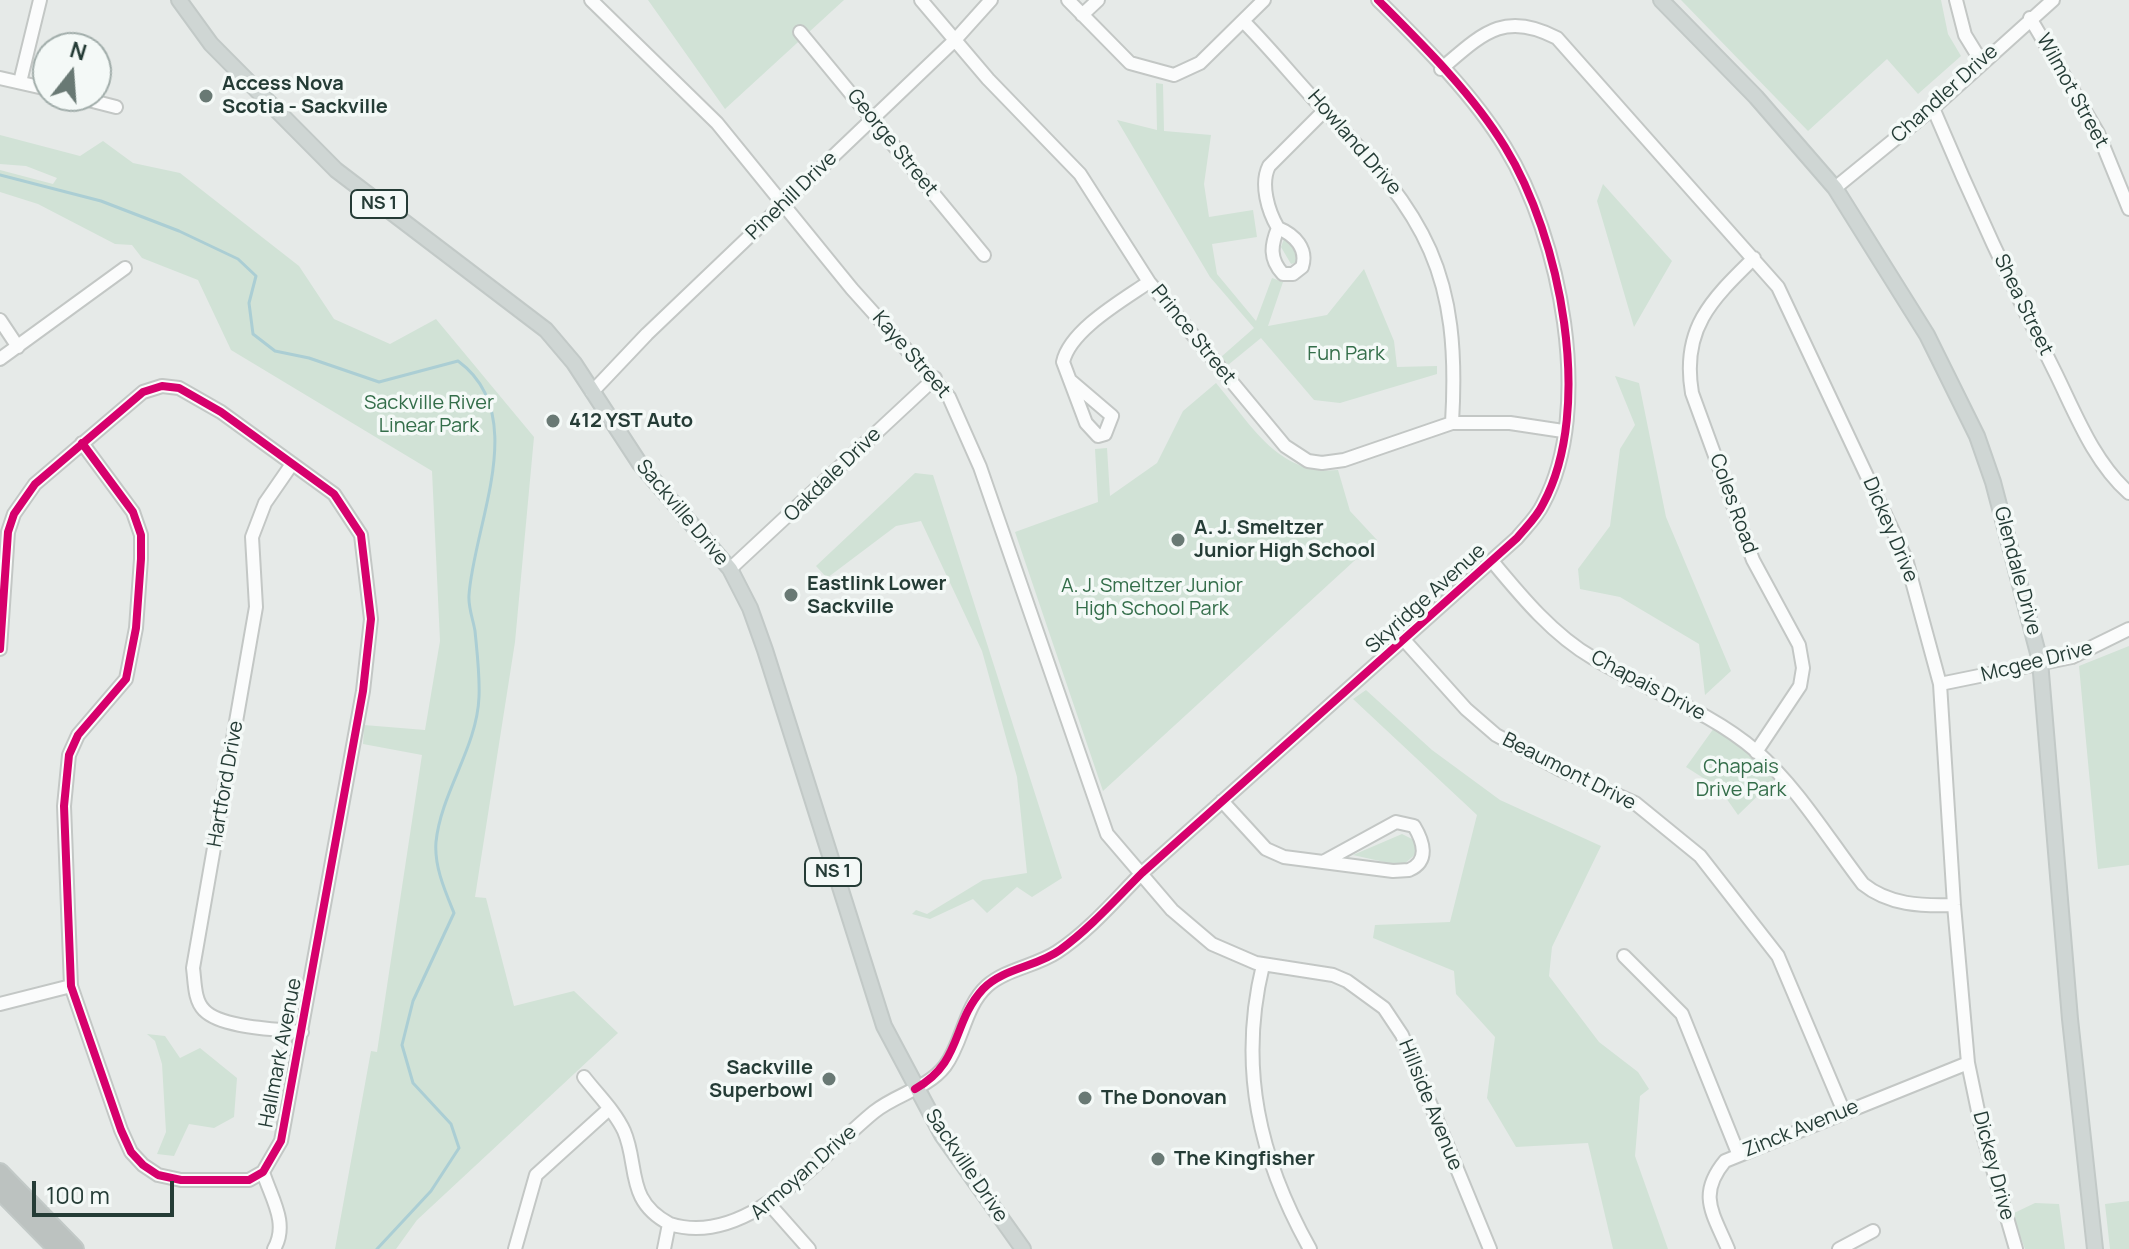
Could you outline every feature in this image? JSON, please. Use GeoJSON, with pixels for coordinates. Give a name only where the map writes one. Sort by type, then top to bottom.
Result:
{"type":"FeatureCollection","features":[{"type":"Feature","properties":{"kind":"highway"},"geometry":{"type":"LineString","coordinates":[[0,1172],[75,1249]]}},
{"type":"Feature","properties":{"kind":"highway"},"geometry":{"type":"LineString","coordinates":[[0,1191],[57,1249]]}},
{"type":"Feature","properties":{"kind":"main road","name":"Sackville Drive"},"geometry":{"type":"LineString","coordinates":[[179,0],[211,44],[278,115],[336,170],[546,330],[574,363],[640,464],[730,569],[765,650],[884,1026],[942,1135],[1023,1249]]}},
{"type":"Feature","properties":{"kind":"main road","name":"Glendale Drive"},"geometry":{"type":"LineString","coordinates":[[1661,0],[1756,97],[1835,188],[1927,335],[1977,436],[1993,482],[2040,661],[2070,1019],[2095,1249]]}},
{"type":"Feature","properties":{"kind":"street"},"geometry":{"type":"LineString","coordinates":[[20,82],[40,0]]}},
{"type":"Feature","properties":{"kind":"street","name":"Kaye Street"},"geometry":{"type":"LineString","coordinates":[[591,0],[717,123],[852,289],[935,378],[965,428],[980,467],[1101,824],[1142,873]]}},
{"type":"Feature","properties":{"kind":"street","name":"Prince Street"},"geometry":{"type":"LineString","coordinates":[[921,0],[988,79],[1080,174],[1149,282],[1285,446],[1308,461],[1344,460],[1452,423],[1510,423],[1563,431]]}},
{"type":"Feature","properties":{"kind":"street","name":"Pinehill Drive"},"geometry":{"type":"LineString","coordinates":[[592,392],[955,40],[991,0]]}},
{"type":"Feature","properties":{"kind":"street"},"geometry":{"type":"LineString","coordinates":[[1068,0],[1130,63],[1174,75],[1200,63],[1264,0]]}},
{"type":"Feature","properties":{"kind":"street"},"geometry":{"type":"LineString","coordinates":[[1082,15],[1098,0]]}},
{"type":"Feature","properties":{"kind":"street","name":"Skyridge Avenue"},"geometry":{"type":"LineString","coordinates":[[915,1089],[944,1067],[983,990],[1003,976],[1059,951],[1222,801],[1405,641],[1517,538],[1542,508],[1558,462],[1563,431],[1566,353],[1557,274],[1547,234],[1504,145],[1472,102],[1378,0]]}},
{"type":"Feature","properties":{"kind":"street"},"geometry":{"type":"LineString","coordinates":[[1956,0],[1965,35],[1981,61]]}},
{"type":"Feature","properties":{"kind":"street","name":"Chandler Drive"},"geometry":{"type":"LineString","coordinates":[[1835,188],[1933,108],[1981,61],[2053,0]]}},
{"type":"Feature","properties":{"kind":"street","name":"Wilmot Street"},"geometry":{"type":"LineString","coordinates":[[2030,18],[2098,133],[2129,209]]}},
{"type":"Feature","properties":{"kind":"street","name":"Howland Drive"},"geometry":{"type":"LineString","coordinates":[[1243,21],[1386,175],[1426,236],[1450,306],[1453,329],[1452,423]]}},
{"type":"Feature","properties":{"kind":"street","name":"Dickey Drive"},"geometry":{"type":"LineString","coordinates":[[1441,69],[1491,30],[1509,24],[1533,25],[1557,38],[1754,258],[1778,287],[1790,309],[1906,559],[1940,684],[1968,1063],[1983,1135],[2016,1249]]}},
{"type":"Feature","properties":{"kind":"street","name":"George Street"},"geometry":{"type":"LineString","coordinates":[[800,32],[984,255]]}},
{"type":"Feature","properties":{"kind":"street"},"geometry":{"type":"LineString","coordinates":[[0,78],[32,85]]}},
{"type":"Feature","properties":{"kind":"street"},"geometry":{"type":"LineString","coordinates":[[112,106],[116,107]]}},
{"type":"Feature","properties":{"kind":"street","name":"Shea Street"},"geometry":{"type":"LineString","coordinates":[[1933,108],[2016,295],[2091,443],[2114,479],[2129,493]]}},
{"type":"Feature","properties":{"kind":"street"},"geometry":{"type":"LineString","coordinates":[[1278,228],[1269,208],[1266,171],[1324,111]]}},
{"type":"Feature","properties":{"kind":"street","name":"Coles Road"},"geometry":{"type":"LineString","coordinates":[[1754,258],[1699,321],[1690,344],[1688,369],[1692,393],[1753,560],[1799,645],[1803,668],[1800,686],[1756,752]]}},
{"type":"Feature","properties":{"kind":"street"},"geometry":{"type":"LineString","coordinates":[[0,359],[125,268]]}},
{"type":"Feature","properties":{"kind":"street"},"geometry":{"type":"LineString","coordinates":[[1071,381],[1063,362],[1069,345],[1110,308],[1149,282]]}},
{"type":"Feature","properties":{"kind":"street"},"geometry":{"type":"LineString","coordinates":[[0,320],[18,347]]}},
{"type":"Feature","properties":{"kind":"street","name":"Oakdale Drive"},"geometry":{"type":"LineString","coordinates":[[730,569],[935,378]]}},
{"type":"Feature","properties":{"kind":"street","name":"Hallmark Avenue"},"geometry":{"type":"LineString","coordinates":[[0,649],[8,532],[14,514],[35,484],[143,392],[170,387],[221,412],[334,494],[361,535],[371,619],[358,726],[339,811],[281,1141],[263,1172]]}},
{"type":"Feature","properties":{"kind":"street"},"geometry":{"type":"LineString","coordinates":[[82,443],[133,512],[141,535],[141,559],[136,628],[126,679],[78,735],[69,755],[64,806],[71,986],[131,1152],[158,1175],[181,1180],[234,1181],[263,1172],[280,1215],[278,1242],[274,1249]]}},
{"type":"Feature","properties":{"kind":"street","name":"Hartford Drive"},"geometry":{"type":"LineString","coordinates":[[292,464],[265,503],[252,537],[256,607],[193,968],[196,994],[203,1009],[219,1020],[302,1032]]}},
{"type":"Feature","properties":{"kind":"street","name":"Chapais Drive"},"geometry":{"type":"LineString","coordinates":[[1492,561],[1537,611],[1590,657],[1694,708],[1756,752],[1784,779],[1863,884],[1875,894],[1925,906],[1954,905]]}},
{"type":"Feature","properties":{"kind":"street","name":"Mcgee Drive"},"geometry":{"type":"LineString","coordinates":[[1940,684],[2040,661],[2072,657],[2129,629]]}},
{"type":"Feature","properties":{"kind":"street","name":"Beaumont Drive"},"geometry":{"type":"LineString","coordinates":[[1405,641],[1466,709],[1496,735],[1550,765],[1635,803],[1700,856],[1778,956],[1844,1112]]}},
{"type":"Feature","properties":{"kind":"street"},"geometry":{"type":"LineString","coordinates":[[1222,801],[1266,849],[1307,862],[1409,870],[1416,867],[1423,855],[1424,842],[1414,826],[1396,822],[1323,862]]}},
{"type":"Feature","properties":{"kind":"street","name":"Hillside Avenue"},"geometry":{"type":"LineString","coordinates":[[1142,873],[1193,931],[1230,954],[1263,965],[1333,975],[1358,986],[1384,1008],[1402,1035],[1490,1249]]}},
{"type":"Feature","properties":{"kind":"street"},"geometry":{"type":"LineString","coordinates":[[1624,956],[1682,1014],[1738,1153]]}},
{"type":"Feature","properties":{"kind":"street"},"geometry":{"type":"LineString","coordinates":[[1263,965],[1255,997],[1252,1041],[1255,1108],[1279,1189],[1310,1249]]}},
{"type":"Feature","properties":{"kind":"street"},"geometry":{"type":"LineString","coordinates":[[0,1004],[71,986]]}},
{"type":"Feature","properties":{"kind":"street","name":"Zinck Avenue"},"geometry":{"type":"LineString","coordinates":[[1728,1249],[1709,1201],[1709,1188],[1725,1161],[1738,1153],[1968,1063]]}},
{"type":"Feature","properties":{"kind":"street"},"geometry":{"type":"LineString","coordinates":[[584,1077],[624,1130],[633,1181],[644,1201],[669,1224],[664,1249]]}},
{"type":"Feature","properties":{"kind":"street","name":"Armoyan Drive"},"geometry":{"type":"LineString","coordinates":[[669,1224],[714,1233],[740,1227],[771,1206],[871,1113],[915,1089]]}},
{"type":"Feature","properties":{"kind":"street"},"geometry":{"type":"LineString","coordinates":[[515,1249],[536,1175],[609,1109]]}},
{"type":"Feature","properties":{"kind":"street"},"geometry":{"type":"LineString","coordinates":[[771,1206],[809,1249]]}},
{"type":"Feature","properties":{"kind":"street"},"geometry":{"type":"LineString","coordinates":[[1839,1249],[1873,1231]]}},
{"type":"Feature","properties":{"kind":"green space"},"geometry":{"type":"Polygon","coordinates":[[[648,0],[844,0],[725,109],[648,0]]]}},
{"type":"Feature","properties":{"kind":"green space"},"geometry":{"type":"Polygon","coordinates":[[[1681,0],[1941,0],[1948,34],[1961,56],[1918,94],[1887,59],[1808,131],[1681,0]]]}},
{"type":"Feature","properties":{"kind":"green space","name":"Fun Park"},"geometry":{"type":"Polygon","coordinates":[[[1156,83],[1163,84],[1164,131],[1211,135],[1204,184],[1209,217],[1253,210],[1257,237],[1212,244],[1217,274],[1256,321],[1272,278],[1283,282],[1268,326],[1327,315],[1364,269],[1394,341],[1397,367],[1437,366],[1437,374],[1340,403],[1314,400],[1261,338],[1228,365],[1221,357],[1254,328],[1210,277],[1117,120],[1157,130],[1156,83]]]}},
{"type":"Feature","properties":{"kind":"green space","name":"Sackville River Linear Park"},"geometry":{"type":"Polygon","coordinates":[[[0,135],[80,156],[103,141],[133,163],[180,173],[299,266],[334,319],[390,344],[436,319],[534,437],[515,642],[475,897],[486,898],[514,1006],[574,991],[618,1033],[417,1220],[396,1249],[335,1249],[371,1051],[377,1052],[422,755],[363,744],[364,725],[425,730],[440,641],[432,471],[231,350],[198,280],[142,258],[132,245],[115,244],[38,204],[0,192],[0,170],[53,184],[57,178],[26,166],[0,164],[0,135]]]}},
{"type":"Feature","properties":{"kind":"green space"},"geometry":{"type":"Polygon","coordinates":[[[1603,184],[1672,261],[1634,327],[1597,201],[1603,184]]]}},
{"type":"Feature","properties":{"kind":"green space"},"geometry":{"type":"Polygon","coordinates":[[[1285,236],[1298,250],[1298,262],[1291,264],[1281,247],[1285,236]]]}},
{"type":"Feature","properties":{"kind":"green space"},"geometry":{"type":"Polygon","coordinates":[[[1615,376],[1639,383],[1666,517],[1731,671],[1705,695],[1699,644],[1620,597],[1580,589],[1578,569],[1610,526],[1620,449],[1635,425],[1615,376]]]}},
{"type":"Feature","properties":{"kind":"green space","name":"A. J. Smeltzer Junior High School Park"},"geometry":{"type":"Polygon","coordinates":[[[1216,383],[1254,430],[1282,456],[1317,470],[1338,470],[1350,511],[1377,540],[1103,791],[1015,532],[1098,502],[1095,449],[1107,448],[1110,496],[1157,463],[1183,411],[1216,383]]]}},
{"type":"Feature","properties":{"kind":"green space"},"geometry":{"type":"Polygon","coordinates":[[[915,473],[933,475],[1062,878],[1032,897],[1017,887],[987,913],[973,899],[930,919],[912,914],[916,910],[927,914],[983,880],[1027,873],[1017,777],[982,651],[921,521],[896,526],[827,578],[816,566],[915,473]]]}},
{"type":"Feature","properties":{"kind":"green space"},"geometry":{"type":"Polygon","coordinates":[[[2129,646],[2129,865],[2098,869],[2079,666],[2129,646]]]}},
{"type":"Feature","properties":{"kind":"green space"},"geometry":{"type":"Polygon","coordinates":[[[1366,690],[1432,750],[1500,800],[1601,846],[1552,947],[1549,976],[1599,1042],[1638,1072],[1649,1089],[1640,1096],[1635,1156],[1668,1249],[1613,1249],[1588,1143],[1516,1147],[1487,1098],[1495,1037],[1456,994],[1454,971],[1373,938],[1375,925],[1450,922],[1477,815],[1353,699],[1366,690]]]}},
{"type":"Feature","properties":{"kind":"green space","name":"Chapais Drive Park"},"geometry":{"type":"Polygon","coordinates":[[[1714,728],[1759,761],[1775,779],[1738,815],[1719,788],[1686,767],[1714,728]]]}},
{"type":"Feature","properties":{"kind":"green space"},"geometry":{"type":"Polygon","coordinates":[[[1402,834],[1414,840],[1418,852],[1402,866],[1353,855],[1402,834]]]}},
{"type":"Feature","properties":{"kind":"green space"},"geometry":{"type":"Polygon","coordinates":[[[147,1034],[165,1036],[180,1058],[200,1048],[237,1078],[234,1117],[214,1128],[189,1124],[174,1156],[157,1154],[166,1132],[162,1064],[155,1041],[147,1034]]]}},
{"type":"Feature","properties":{"kind":"green space"},"geometry":{"type":"Polygon","coordinates":[[[2129,1201],[2129,1249],[2110,1249],[2105,1204],[2129,1201]]]}},
{"type":"Feature","properties":{"kind":"green space"},"geometry":{"type":"Polygon","coordinates":[[[2035,1203],[2059,1204],[2065,1249],[2025,1249],[2012,1214],[2035,1203]]]}},
{"type":"Feature","properties":{"kind":"waterway"},"geometry":{"type":"LineString","coordinates":[[0,175],[101,201],[179,231],[238,259],[256,276],[249,303],[253,334],[275,351],[309,358],[379,382],[458,361],[480,383],[491,410],[495,439],[493,471],[469,595],[479,672],[477,716],[445,805],[436,842],[438,869],[454,913],[413,1001],[402,1045],[413,1083],[451,1124],[459,1148],[431,1191],[377,1249]]}},
{"type":"Feature","properties":{"kind":"cycle path"},"geometry":{"type":"LineString","coordinates":[[915,1089],[941,1067],[973,1002],[983,989],[1000,976],[1051,956],[1082,932],[1142,873],[1517,538],[1543,504],[1559,465],[1567,420],[1568,372],[1564,323],[1555,274],[1541,227],[1525,184],[1492,127],[1446,70],[1378,0]]}},
{"type":"Feature","properties":{"kind":"cycle path"},"geometry":{"type":"LineString","coordinates":[[0,649],[8,532],[14,514],[35,484],[143,392],[162,386],[179,388],[221,412],[334,494],[361,535],[371,619],[363,691],[281,1141],[263,1172],[249,1180],[181,1180],[158,1175],[131,1152],[71,986],[64,806],[69,755],[78,735],[126,679],[136,628],[141,559],[141,535],[133,512],[82,443]]}},
{"type":"Feature","properties":{"kind":"place","name":"Access Nova Scotia - Sackville"},"geometry":{"type":"Point","coordinates":[206,96]}},
{"type":"Feature","properties":{"kind":"place","name":"412 YST Auto"},"geometry":{"type":"Point","coordinates":[553,421]}},
{"type":"Feature","properties":{"kind":"place","name":"A. J. Smeltzer Junior High School"},"geometry":{"type":"Point","coordinates":[1178,540]}},
{"type":"Feature","properties":{"kind":"place","name":"Eastlink Lower Sackville"},"geometry":{"type":"Point","coordinates":[791,595]}},
{"type":"Feature","properties":{"kind":"place","name":"Sackville Superbowl"},"geometry":{"type":"Point","coordinates":[829,1079]}},
{"type":"Feature","properties":{"kind":"place","name":"The Donovan"},"geometry":{"type":"Point","coordinates":[1085,1098]}},
{"type":"Feature","properties":{"kind":"place","name":"The Kingfisher"},"geometry":{"type":"Point","coordinates":[1158,1159]}}]}
